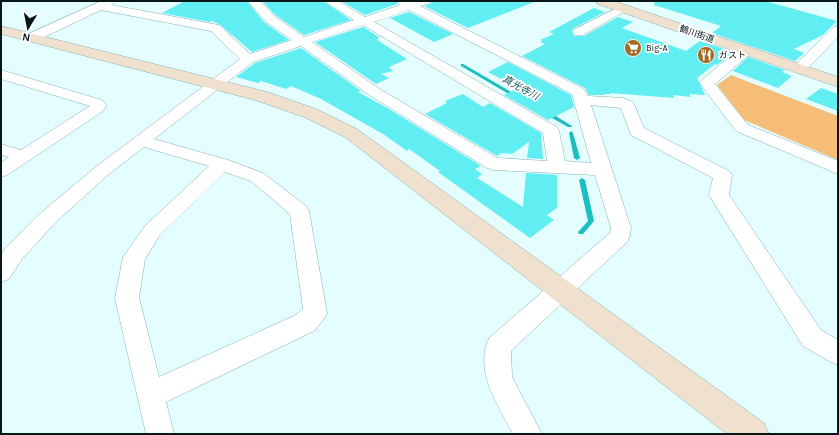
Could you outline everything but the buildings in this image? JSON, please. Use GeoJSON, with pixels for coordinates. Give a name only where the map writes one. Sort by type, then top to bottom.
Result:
{"type":"FeatureCollection","features":[{"type":"Feature","properties":{"kind":"street"},"geometry":{"type":"LineString","coordinates":[[254,1],[269,18],[301,42],[376,93],[492,164],[602,169]]}},
{"type":"Feature","properties":{"kind":"street"},"geometry":{"type":"LineString","coordinates":[[330,1],[551,131],[557,167]]}},
{"type":"Feature","properties":{"kind":"street"},"geometry":{"type":"LineString","coordinates":[[1,273],[7,252],[103,170],[248,59],[364,21],[405,3],[425,1]]}},
{"type":"Feature","properties":{"kind":"street","name":"鶴川街道"},"geometry":{"type":"LineString","coordinates":[[602,1],[838,82]]}},
{"type":"Feature","properties":{"kind":"street"},"geometry":{"type":"LineString","coordinates":[[31,38],[105,3],[215,28],[248,59]]}},
{"type":"Feature","properties":{"kind":"street"},"geometry":{"type":"LineString","coordinates":[[405,3],[579,92],[621,228],[620,236],[498,346],[499,379],[528,434]]}},
{"type":"Feature","properties":{"kind":"street"},"geometry":{"type":"LineString","coordinates":[[579,32],[623,8]]}},
{"type":"Feature","properties":{"kind":"street"},"geometry":{"type":"LineString","coordinates":[[1,30],[261,96],[310,113],[351,133],[753,434]]}},
{"type":"Feature","properties":{"kind":"street"},"geometry":{"type":"LineString","coordinates":[[799,69],[838,30]]}},
{"type":"Feature","properties":{"kind":"street"},"geometry":{"type":"LineString","coordinates":[[746,50],[707,83],[742,128],[838,168]]}},
{"type":"Feature","properties":{"kind":"street"},"geometry":{"type":"LineString","coordinates":[[1,74],[97,103],[99,105],[1,171]]}},
{"type":"Feature","properties":{"kind":"street"},"geometry":{"type":"LineString","coordinates":[[581,100],[623,102],[628,105],[637,131],[723,175],[719,195],[812,338],[838,353]]}},
{"type":"Feature","properties":{"kind":"street"},"geometry":{"type":"LineString","coordinates":[[141,141],[222,164],[257,177],[298,211],[315,313],[305,323],[151,395]]}},
{"type":"Feature","properties":{"kind":"street"},"geometry":{"type":"LineString","coordinates":[[1,148],[23,156]]}},
{"type":"Feature","properties":{"kind":"street"},"geometry":{"type":"LineString","coordinates":[[160,434],[127,298],[134,257],[153,230],[222,164]]}},
{"type":"Feature","properties":{"kind":"shaded area"},"geometry":{"type":"Polygon","coordinates":[[[731,75],[838,116],[838,160],[744,120],[717,85],[731,75]]]}},
{"type":"Feature","properties":{"kind":"waterway","name":"真光寺川"},"geometry":{"type":"LineString","coordinates":[[462,65],[516,96]]}},
{"type":"Feature","properties":{"kind":"waterway","name":"真光寺川"},"geometry":{"type":"LineString","coordinates":[[547,113],[570,126]]}},
{"type":"Feature","properties":{"kind":"waterway","name":"真光寺川"},"geometry":{"type":"LineString","coordinates":[[571,133],[577,158]]}},
{"type":"Feature","properties":{"kind":"waterway","name":"真光寺川"},"geometry":{"type":"LineString","coordinates":[[581,232],[591,221],[582,180]]}},
{"type":"Feature","properties":{"kind":"place","name":"Big-A"},"geometry":{"type":"Point","coordinates":[633,48]}},
{"type":"Feature","properties":{"kind":"place","name":"ガスト"},"geometry":{"type":"Point","coordinates":[706,55]}}]}
